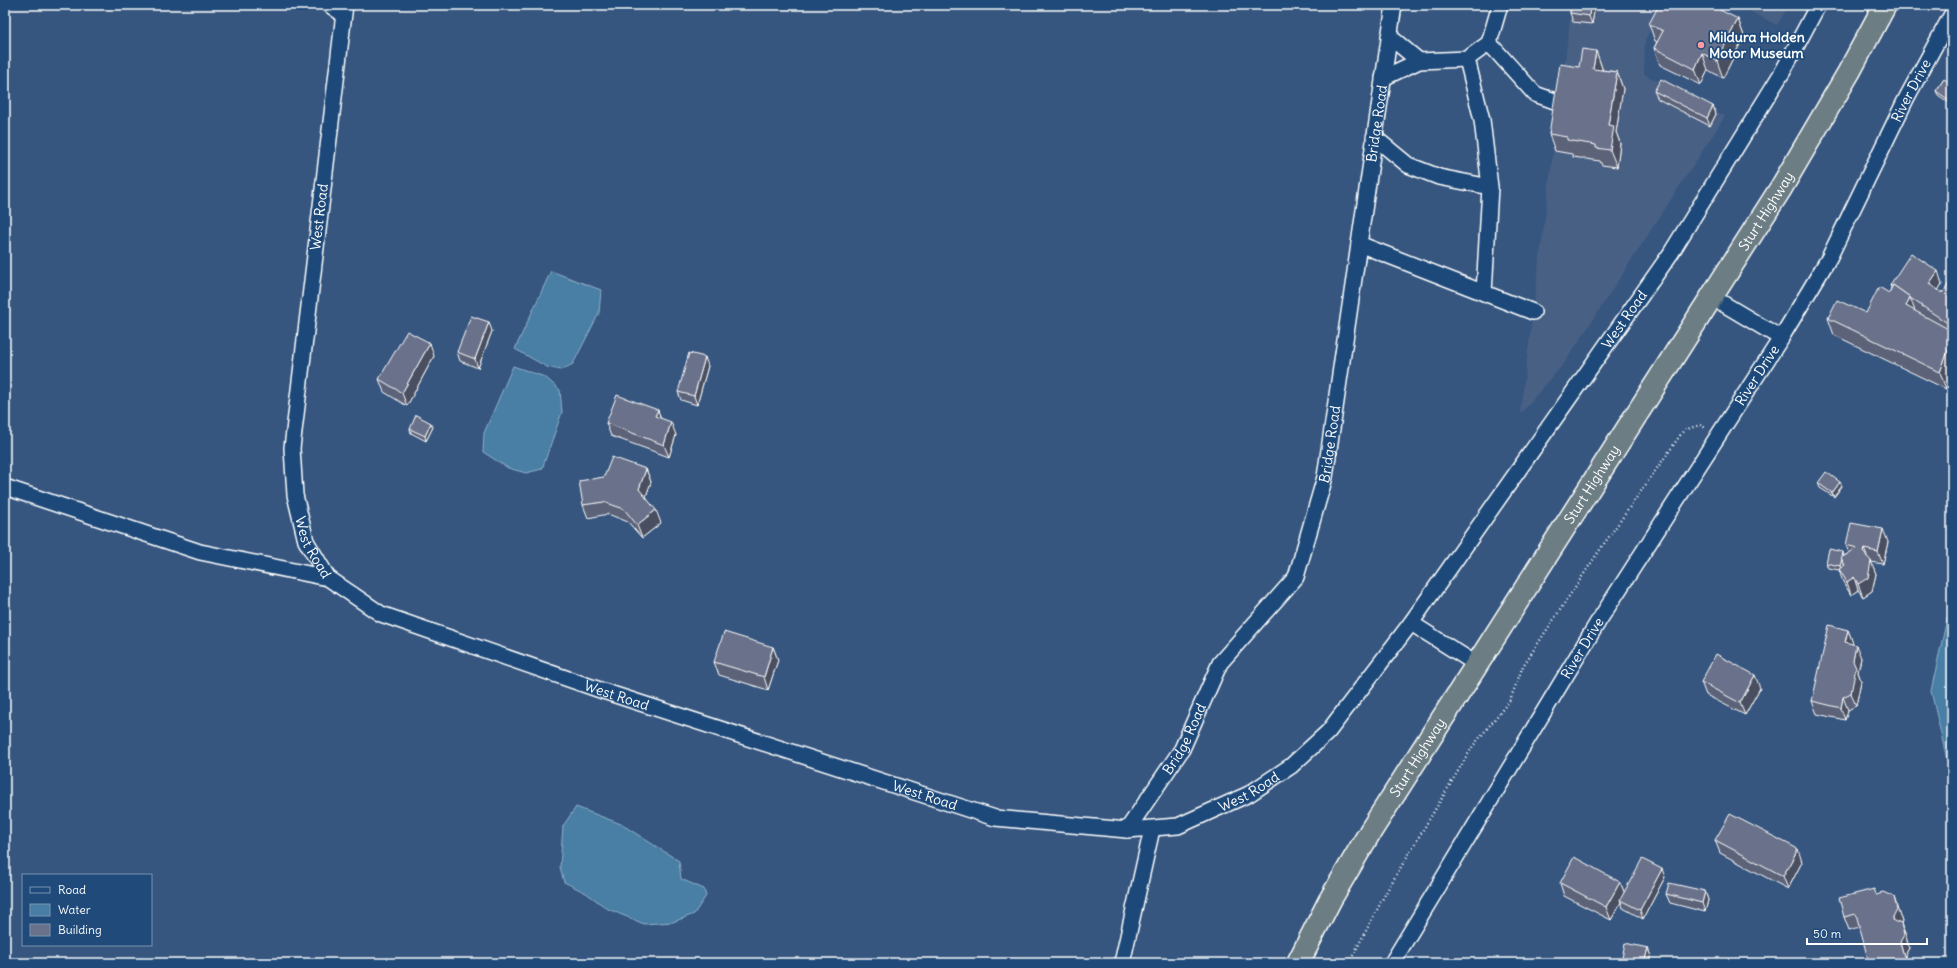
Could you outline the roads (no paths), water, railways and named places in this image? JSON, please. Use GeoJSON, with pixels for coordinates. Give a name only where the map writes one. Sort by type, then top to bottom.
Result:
{"type":"FeatureCollection","features":[{"type":"Feature","properties":{"kind":"highway","name":"Sturt Highway"},"geometry":{"type":"LineString","coordinates":[[1301,957],[1330,900],[1370,832],[1712,297],[1801,154],[1849,72],[1885,5]]}},
{"type":"Feature","properties":{"kind":"street"},"geometry":{"type":"LineString","coordinates":[[330,5],[344,10]]}},
{"type":"Feature","properties":{"kind":"street","name":"Bridge Road"},"geometry":{"type":"LineString","coordinates":[[1127,830],[1182,749],[1220,663],[1296,577],[1325,477],[1394,5]]}},
{"type":"Feature","properties":{"kind":"street"},"geometry":{"type":"LineString","coordinates":[[1383,78],[1419,62],[1467,59],[1489,43],[1500,5]]}},
{"type":"Feature","properties":{"kind":"street","name":"West Road"},"geometry":{"type":"LineString","coordinates":[[344,10],[292,448],[295,495],[306,541],[328,578],[381,614],[603,691],[995,818],[1127,830],[1178,826],[1248,794],[1291,766],[1328,732],[1411,623],[1671,253],[1783,70],[1818,5]]}},
{"type":"Feature","properties":{"kind":"street","name":"River Drive"},"geometry":{"type":"LineString","coordinates":[[1392,963],[1598,622],[1781,338],[1829,258],[1906,99],[1952,14]]}},
{"type":"Feature","properties":{"kind":"street"},"geometry":{"type":"LineString","coordinates":[[1389,36],[1419,62]]}},
{"type":"Feature","properties":{"kind":"street"},"geometry":{"type":"LineString","coordinates":[[1489,43],[1535,94],[1563,104]]}},
{"type":"Feature","properties":{"kind":"street"},"geometry":{"type":"LineString","coordinates":[[1467,59],[1482,120],[1490,187],[1484,293]]}},
{"type":"Feature","properties":{"kind":"street"},"geometry":{"type":"LineString","coordinates":[[1374,137],[1408,165],[1439,177],[1490,187]]}},
{"type":"Feature","properties":{"kind":"street"},"geometry":{"type":"LineString","coordinates":[[1359,244],[1533,312]]}},
{"type":"Feature","properties":{"kind":"street","name":"River Drive"},"geometry":{"type":"LineString","coordinates":[[1712,297],[1781,338]]}},
{"type":"Feature","properties":{"kind":"street"},"geometry":{"type":"LineString","coordinates":[[5,487],[200,552],[328,578]]}},
{"type":"Feature","properties":{"kind":"street"},"geometry":{"type":"LineString","coordinates":[[1411,623],[1476,664]]}},
{"type":"Feature","properties":{"kind":"street"},"geometry":{"type":"LineString","coordinates":[[1122,963],[1152,829]]}},
{"type":"Feature","properties":{"kind":"water"},"geometry":{"type":"Polygon","coordinates":[[[551,271],[601,290],[599,313],[573,364],[561,370],[547,367],[515,349],[551,271]]]}},
{"type":"Feature","properties":{"kind":"water"},"geometry":{"type":"Polygon","coordinates":[[[513,366],[545,377],[560,390],[562,412],[542,469],[526,473],[508,468],[483,452],[484,433],[513,366]]]}},
{"type":"Feature","properties":{"kind":"water"},"geometry":{"type":"Polygon","coordinates":[[[1952,596],[1952,781],[1931,691],[1952,596]]]}},
{"type":"Feature","properties":{"kind":"water"},"geometry":{"type":"Polygon","coordinates":[[[576,807],[621,824],[679,861],[681,879],[704,889],[706,896],[694,914],[673,922],[644,924],[608,909],[586,893],[564,882],[560,867],[563,826],[576,807]]]}},
{"type":"Feature","properties":{"kind":"place","name":"Mildura Holden Motor Museum"},"geometry":{"type":"Point","coordinates":[1701,45]}}]}
